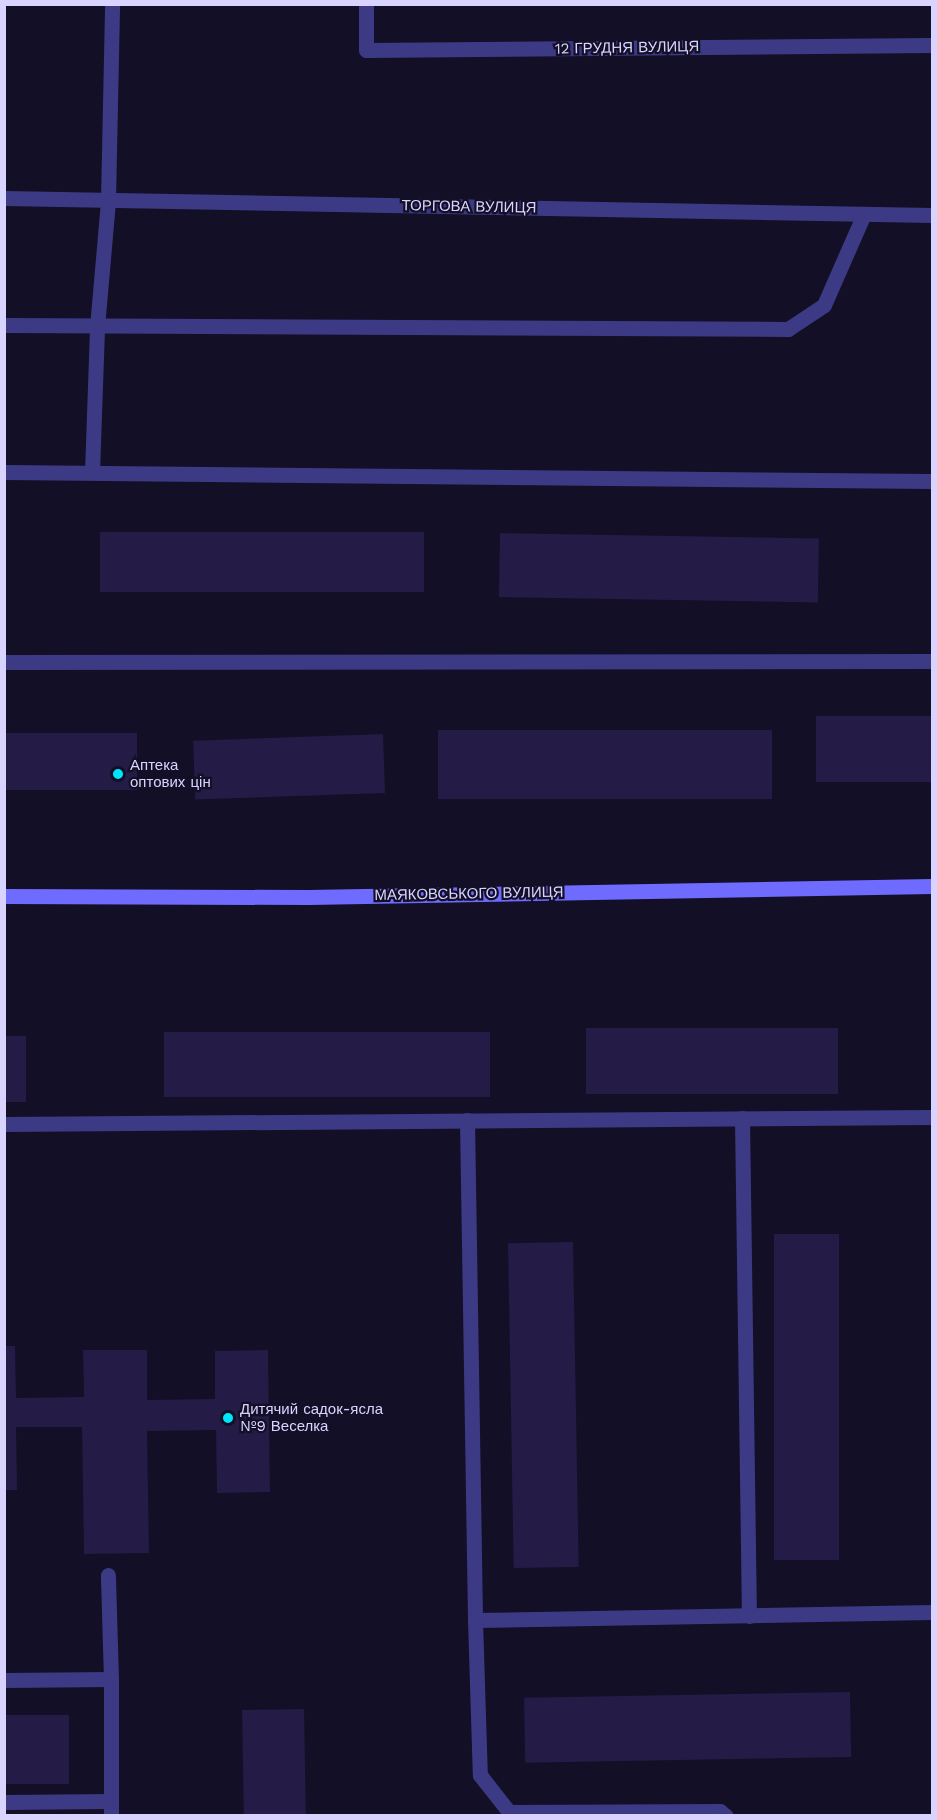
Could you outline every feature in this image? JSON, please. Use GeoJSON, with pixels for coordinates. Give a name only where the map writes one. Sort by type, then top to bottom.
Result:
{"type":"FeatureCollection","features":[{"type":"Feature","properties":{"kind":"main road","name":"МАЯКОВСЬКОГО ВУЛИЦЯ"},"geometry":{"type":"LineString","coordinates":[[4,896],[308,897],[933,886]]}},
{"type":"Feature","properties":{"kind":"street"},"geometry":{"type":"LineString","coordinates":[[92,472],[97,327],[108,200],[112,4]]}},
{"type":"Feature","properties":{"kind":"street","name":"12 ГРУДНЯ ВУЛИЦЯ"},"geometry":{"type":"LineString","coordinates":[[366,4],[366,50],[933,45]]}},
{"type":"Feature","properties":{"kind":"street","name":"ТОРГОВА ВУЛИЦЯ"},"geometry":{"type":"LineString","coordinates":[[4,198],[933,216]]}},
{"type":"Feature","properties":{"kind":"street"},"geometry":{"type":"LineString","coordinates":[[4,325],[788,329],[824,305],[863,216]]}},
{"type":"Feature","properties":{"kind":"street"},"geometry":{"type":"LineString","coordinates":[[4,472],[933,481]]}},
{"type":"Feature","properties":{"kind":"street"},"geometry":{"type":"LineString","coordinates":[[4,662],[933,661]]}},
{"type":"Feature","properties":{"kind":"street"},"geometry":{"type":"LineString","coordinates":[[4,1124],[933,1117]]}},
{"type":"Feature","properties":{"kind":"street"},"geometry":{"type":"LineString","coordinates":[[742,1118],[749,1616]]}},
{"type":"Feature","properties":{"kind":"street"},"geometry":{"type":"LineString","coordinates":[[467,1120],[475,1620],[480,1774],[509,1812],[720,1811],[726,1815]]}},
{"type":"Feature","properties":{"kind":"street"},"geometry":{"type":"LineString","coordinates":[[4,1802],[111,1808],[108,1575]]}},
{"type":"Feature","properties":{"kind":"street"},"geometry":{"type":"LineString","coordinates":[[475,1620],[933,1612]]}},
{"type":"Feature","properties":{"kind":"street"},"geometry":{"type":"LineString","coordinates":[[4,1680],[111,1679]]}},
{"type":"Feature","properties":{"kind":"building"},"geometry":{"type":"Polygon","coordinates":[[[100,532],[424,532],[424,592],[100,592],[100,532]]]}},
{"type":"Feature","properties":{"kind":"building"},"geometry":{"type":"Polygon","coordinates":[[[500,533],[819,539],[818,603],[499,597],[500,533]]]}},
{"type":"Feature","properties":{"kind":"building"},"geometry":{"type":"Polygon","coordinates":[[[816,716],[932,716],[932,782],[816,782],[816,716]]]}},
{"type":"Feature","properties":{"kind":"building"},"geometry":{"type":"Polygon","coordinates":[[[438,730],[772,730],[772,799],[438,799],[438,730]]]}},
{"type":"Feature","properties":{"kind":"building"},"geometry":{"type":"Polygon","coordinates":[[[4,733],[137,733],[137,790],[4,790],[4,733]]]}},
{"type":"Feature","properties":{"kind":"building"},"geometry":{"type":"Polygon","coordinates":[[[383,734],[385,793],[195,800],[193,741],[383,734]]]}},
{"type":"Feature","properties":{"kind":"building"},"geometry":{"type":"Polygon","coordinates":[[[586,1028],[838,1028],[838,1094],[586,1094],[586,1028]]]}},
{"type":"Feature","properties":{"kind":"building"},"geometry":{"type":"Polygon","coordinates":[[[164,1032],[490,1032],[490,1097],[164,1097],[164,1032]]]}},
{"type":"Feature","properties":{"kind":"building"},"geometry":{"type":"Polygon","coordinates":[[[4,1036],[26,1036],[26,1102],[4,1102],[4,1036]]]}},
{"type":"Feature","properties":{"kind":"building"},"geometry":{"type":"Polygon","coordinates":[[[774,1234],[839,1234],[839,1560],[774,1560],[774,1234]]]}},
{"type":"Feature","properties":{"kind":"building"},"geometry":{"type":"Polygon","coordinates":[[[573,1242],[579,1567],[514,1568],[508,1243],[573,1242]]]}},
{"type":"Feature","properties":{"kind":"building"},"geometry":{"type":"Polygon","coordinates":[[[4,1346],[15,1346],[16,1398],[84,1397],[83,1350],[147,1350],[147,1400],[215,1399],[215,1351],[268,1350],[270,1492],[217,1493],[216,1430],[147,1431],[149,1553],[84,1554],[82,1427],[16,1427],[17,1490],[4,1490],[4,1346]]]}},
{"type":"Feature","properties":{"kind":"building"},"geometry":{"type":"Polygon","coordinates":[[[850,1692],[851,1757],[525,1763],[524,1698],[850,1692]]]}},
{"type":"Feature","properties":{"kind":"building"},"geometry":{"type":"Polygon","coordinates":[[[304,1709],[306,1816],[244,1816],[242,1710],[304,1709]]]}},
{"type":"Feature","properties":{"kind":"building"},"geometry":{"type":"Polygon","coordinates":[[[4,1715],[69,1715],[69,1784],[4,1784],[4,1715]]]}},
{"type":"Feature","properties":{"kind":"place","name":"Аптека оптових цін"},"geometry":{"type":"Point","coordinates":[118,774]}},
{"type":"Feature","properties":{"kind":"place","name":"Дитячий садок-ясла №9 Веселка"},"geometry":{"type":"Point","coordinates":[228,1418]}}]}
